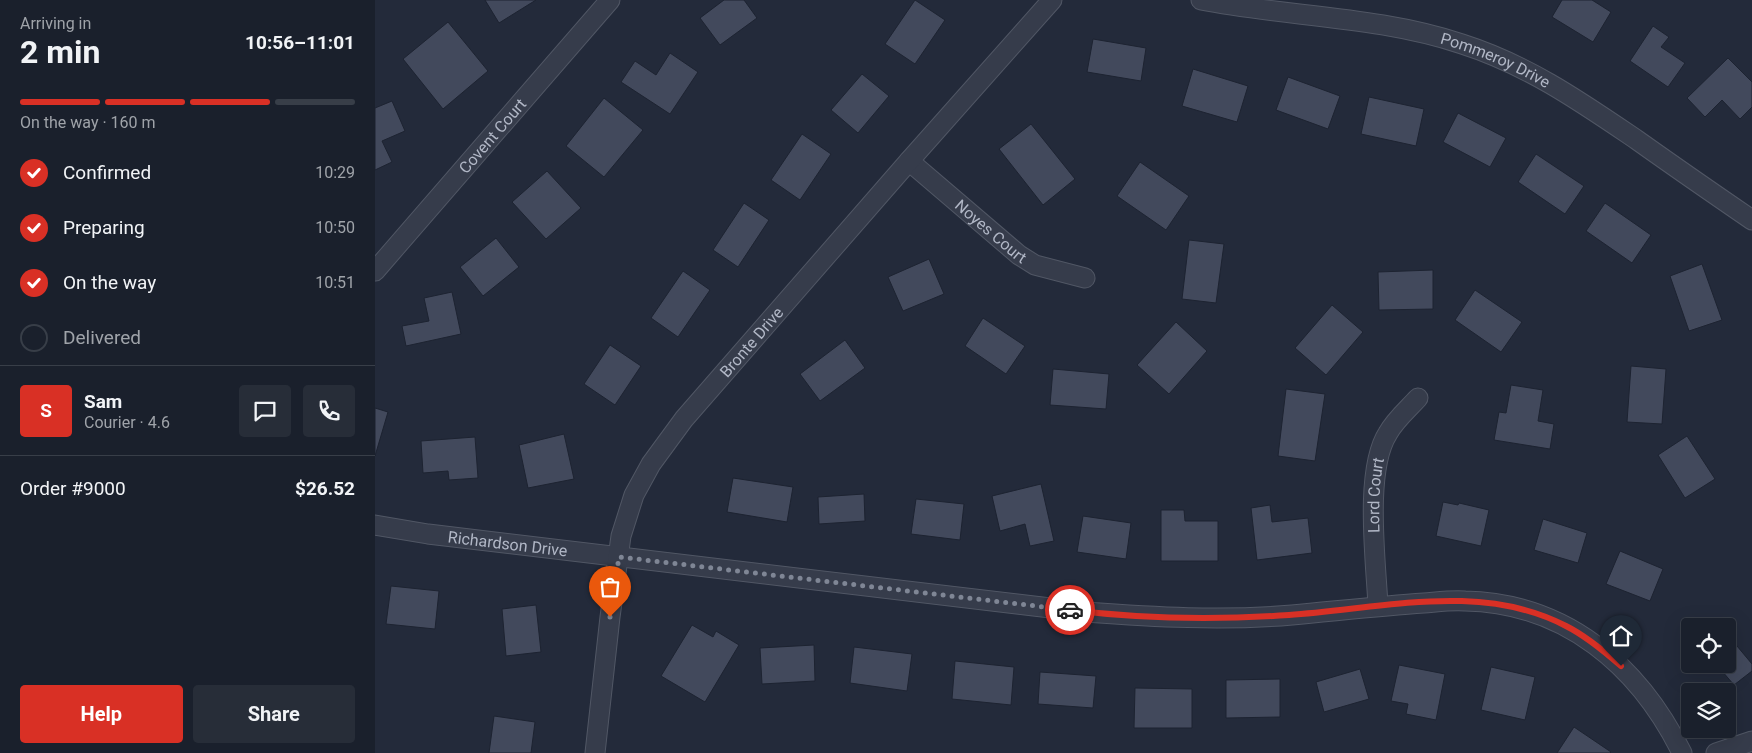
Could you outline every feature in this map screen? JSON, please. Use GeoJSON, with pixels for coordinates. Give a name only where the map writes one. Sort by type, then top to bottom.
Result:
{"type":"FeatureCollection","features":[{"type":"Feature","properties":{"kind":"street","name":"Covent Court"},"geometry":{"type":"LineString","coordinates":[[375,271],[609,0]]}},
{"type":"Feature","properties":{"kind":"street","name":"Bronte Drive"},"geometry":{"type":"LineString","coordinates":[[595,753],[621,536],[634,495],[663,446],[684,418],[1052,0]]}},
{"type":"Feature","properties":{"kind":"street","name":"Pommeroy Drive"},"geometry":{"type":"LineString","coordinates":[[1201,0],[1353,20],[1417,31],[1463,44],[1509,62],[1572,95],[1752,220]]}},
{"type":"Feature","properties":{"kind":"street","name":"Noyes Court"},"geometry":{"type":"LineString","coordinates":[[909,161],[1019,256],[1035,265],[1085,278]]}},
{"type":"Feature","properties":{"kind":"street","name":"Lord Court"},"geometry":{"type":"LineString","coordinates":[[1378,606],[1373,513],[1379,454],[1387,433],[1418,398]]}},
{"type":"Feature","properties":{"kind":"street","name":"Richardson Drive"},"geometry":{"type":"LineString","coordinates":[[375,525],[428,534],[1084,612],[1167,618],[1291,615],[1464,600],[1492,602],[1532,611],[1566,626],[1601,648],[1631,675],[1646,694],[1682,753]]}},
{"type":"Feature","properties":{"kind":"street"},"geometry":{"type":"LineString","coordinates":[[1716,753],[1752,742]]}},
{"type":"Feature","properties":{"kind":"building"},"geometry":{"type":"Polygon","coordinates":[[[485,0],[536,0],[499,23],[485,0]]]}},
{"type":"Feature","properties":{"kind":"building"},"geometry":{"type":"Polygon","coordinates":[[[724,0],[744,0],[757,18],[720,45],[700,18],[724,0]]]}},
{"type":"Feature","properties":{"kind":"building"},"geometry":{"type":"Polygon","coordinates":[[[915,0],[945,20],[915,64],[885,44],[915,0]]]}},
{"type":"Feature","properties":{"kind":"building"},"geometry":{"type":"Polygon","coordinates":[[[1562,0],[1592,0],[1611,12],[1593,42],[1552,17],[1562,0]]]}},
{"type":"Feature","properties":{"kind":"building"},"geometry":{"type":"Polygon","coordinates":[[[448,22],[488,71],[443,109],[403,59],[448,22]]]}},
{"type":"Feature","properties":{"kind":"building"},"geometry":{"type":"Polygon","coordinates":[[[1653,26],[1669,37],[1661,47],[1685,63],[1668,87],[1630,61],[1653,26]]]}},
{"type":"Feature","properties":{"kind":"building"},"geometry":{"type":"Polygon","coordinates":[[[1093,39],[1146,48],[1141,81],[1087,72],[1093,39]]]}},
{"type":"Feature","properties":{"kind":"building"},"geometry":{"type":"Polygon","coordinates":[[[670,53],[698,72],[670,114],[621,82],[635,61],[656,75],[670,53]]]}},
{"type":"Feature","properties":{"kind":"building"},"geometry":{"type":"Polygon","coordinates":[[[1728,58],[1752,82],[1752,107],[1740,119],[1722,100],[1705,117],[1687,98],[1728,58]]]}},
{"type":"Feature","properties":{"kind":"building"},"geometry":{"type":"Polygon","coordinates":[[[1193,69],[1248,86],[1237,122],[1182,106],[1193,69]]]}},
{"type":"Feature","properties":{"kind":"building"},"geometry":{"type":"Polygon","coordinates":[[[862,74],[889,96],[858,133],[831,110],[862,74]]]}},
{"type":"Feature","properties":{"kind":"building"},"geometry":{"type":"Polygon","coordinates":[[[1288,77],[1340,96],[1328,129],[1276,110],[1288,77]]]}},
{"type":"Feature","properties":{"kind":"building"},"geometry":{"type":"Polygon","coordinates":[[[1369,97],[1424,109],[1416,146],[1361,134],[1369,97]]]}},
{"type":"Feature","properties":{"kind":"building"},"geometry":{"type":"Polygon","coordinates":[[[604,98],[643,130],[604,177],[566,146],[604,98]]]}},
{"type":"Feature","properties":{"kind":"building"},"geometry":{"type":"Polygon","coordinates":[[[392,101],[405,131],[382,141],[392,162],[375,170],[375,108],[392,101]]]}},
{"type":"Feature","properties":{"kind":"building"},"geometry":{"type":"Polygon","coordinates":[[[1458,113],[1506,138],[1490,167],[1443,142],[1458,113]]]}},
{"type":"Feature","properties":{"kind":"building"},"geometry":{"type":"Polygon","coordinates":[[[1031,124],[1075,179],[1043,205],[999,149],[1031,124]]]}},
{"type":"Feature","properties":{"kind":"building"},"geometry":{"type":"Polygon","coordinates":[[[802,134],[831,154],[800,200],[771,180],[802,134]]]}},
{"type":"Feature","properties":{"kind":"building"},"geometry":{"type":"Polygon","coordinates":[[[1536,154],[1584,186],[1565,214],[1518,182],[1536,154]]]}},
{"type":"Feature","properties":{"kind":"building"},"geometry":{"type":"Polygon","coordinates":[[[1140,162],[1189,196],[1166,230],[1117,196],[1140,162]]]}},
{"type":"Feature","properties":{"kind":"building"},"geometry":{"type":"Polygon","coordinates":[[[547,171],[581,208],[546,239],[512,202],[547,171]]]}},
{"type":"Feature","properties":{"kind":"building"},"geometry":{"type":"Polygon","coordinates":[[[744,203],[769,220],[738,267],[713,250],[744,203]]]}},
{"type":"Feature","properties":{"kind":"building"},"geometry":{"type":"Polygon","coordinates":[[[1605,203],[1651,235],[1632,263],[1586,231],[1605,203]]]}},
{"type":"Feature","properties":{"kind":"building"},"geometry":{"type":"Polygon","coordinates":[[[496,238],[519,267],[483,296],[460,267],[496,238]]]}},
{"type":"Feature","properties":{"kind":"building"},"geometry":{"type":"Polygon","coordinates":[[[1189,240],[1224,244],[1216,303],[1182,299],[1189,240]]]}},
{"type":"Feature","properties":{"kind":"building"},"geometry":{"type":"Polygon","coordinates":[[[929,259],[944,294],[903,311],[888,277],[929,259]]]}},
{"type":"Feature","properties":{"kind":"building"},"geometry":{"type":"Polygon","coordinates":[[[1702,264],[1722,320],[1689,331],[1670,276],[1702,264]]]}},
{"type":"Feature","properties":{"kind":"building"},"geometry":{"type":"Polygon","coordinates":[[[1433,270],[1433,309],[1379,310],[1378,272],[1433,270]]]}},
{"type":"Feature","properties":{"kind":"building"},"geometry":{"type":"Polygon","coordinates":[[[683,271],[710,290],[678,337],[651,318],[683,271]]]}},
{"type":"Feature","properties":{"kind":"building"},"geometry":{"type":"Polygon","coordinates":[[[1475,290],[1522,322],[1501,352],[1455,320],[1475,290]]]}},
{"type":"Feature","properties":{"kind":"building"},"geometry":{"type":"Polygon","coordinates":[[[452,292],[461,334],[406,346],[402,326],[429,321],[424,298],[452,292]]]}},
{"type":"Feature","properties":{"kind":"building"},"geometry":{"type":"Polygon","coordinates":[[[1332,305],[1363,332],[1326,375],[1295,348],[1332,305]]]}},
{"type":"Feature","properties":{"kind":"building"},"geometry":{"type":"Polygon","coordinates":[[[983,318],[1025,346],[1006,374],[965,346],[983,318]]]}},
{"type":"Feature","properties":{"kind":"building"},"geometry":{"type":"Polygon","coordinates":[[[1176,322],[1207,351],[1169,394],[1137,365],[1176,322]]]}},
{"type":"Feature","properties":{"kind":"building"},"geometry":{"type":"Polygon","coordinates":[[[845,340],[865,368],[820,401],[800,374],[845,340]]]}},
{"type":"Feature","properties":{"kind":"building"},"geometry":{"type":"Polygon","coordinates":[[[610,345],[641,366],[615,405],[584,384],[610,345]]]}},
{"type":"Feature","properties":{"kind":"building"},"geometry":{"type":"Polygon","coordinates":[[[1631,366],[1666,369],[1662,424],[1627,422],[1631,366]]]}},
{"type":"Feature","properties":{"kind":"building"},"geometry":{"type":"Polygon","coordinates":[[[1053,369],[1109,374],[1106,409],[1050,405],[1053,369]]]}},
{"type":"Feature","properties":{"kind":"building"},"geometry":{"type":"Polygon","coordinates":[[[1511,385],[1543,390],[1538,421],[1554,424],[1550,449],[1494,440],[1499,412],[1506,413],[1511,385]]]}},
{"type":"Feature","properties":{"kind":"building"},"geometry":{"type":"Polygon","coordinates":[[[1286,389],[1325,394],[1315,461],[1278,456],[1286,389]]]}},
{"type":"Feature","properties":{"kind":"building"},"geometry":{"type":"Polygon","coordinates":[[[375,408],[388,412],[375,456],[375,408]]]}},
{"type":"Feature","properties":{"kind":"building"},"geometry":{"type":"Polygon","coordinates":[[[564,434],[574,479],[528,488],[519,445],[564,434]]]}},
{"type":"Feature","properties":{"kind":"building"},"geometry":{"type":"Polygon","coordinates":[[[1687,436],[1715,479],[1685,498],[1658,455],[1687,436]]]}},
{"type":"Feature","properties":{"kind":"building"},"geometry":{"type":"Polygon","coordinates":[[[475,437],[478,478],[449,480],[448,471],[423,473],[421,441],[475,437]]]}},
{"type":"Feature","properties":{"kind":"building"},"geometry":{"type":"Polygon","coordinates":[[[733,478],[793,487],[787,522],[727,512],[733,478]]]}},
{"type":"Feature","properties":{"kind":"building"},"geometry":{"type":"Polygon","coordinates":[[[1041,484],[1054,541],[1030,546],[1025,524],[1000,531],[992,496],[1041,484]]]}},
{"type":"Feature","properties":{"kind":"building"},"geometry":{"type":"Polygon","coordinates":[[[864,494],[865,521],[819,524],[818,497],[864,494]]]}},
{"type":"Feature","properties":{"kind":"building"},"geometry":{"type":"Polygon","coordinates":[[[916,499],[964,504],[960,540],[911,534],[916,499]]]}},
{"type":"Feature","properties":{"kind":"building"},"geometry":{"type":"Polygon","coordinates":[[[1443,502],[1458,505],[1459,503],[1489,510],[1481,546],[1436,536],[1443,502]]]}},
{"type":"Feature","properties":{"kind":"building"},"geometry":{"type":"Polygon","coordinates":[[[1270,505],[1272,522],[1308,518],[1312,553],[1257,560],[1251,508],[1270,505]]]}},
{"type":"Feature","properties":{"kind":"building"},"geometry":{"type":"Polygon","coordinates":[[[1161,510],[1184,510],[1185,521],[1218,521],[1218,561],[1161,561],[1161,510]]]}},
{"type":"Feature","properties":{"kind":"building"},"geometry":{"type":"Polygon","coordinates":[[[1083,516],[1131,523],[1126,559],[1077,552],[1083,516]]]}},
{"type":"Feature","properties":{"kind":"building"},"geometry":{"type":"Polygon","coordinates":[[[1543,519],[1587,533],[1578,563],[1534,550],[1543,519]]]}},
{"type":"Feature","properties":{"kind":"building"},"geometry":{"type":"Polygon","coordinates":[[[1620,551],[1663,569],[1650,601],[1606,584],[1620,551]]]}},
{"type":"Feature","properties":{"kind":"building"},"geometry":{"type":"Polygon","coordinates":[[[391,586],[439,591],[435,629],[386,624],[391,586]]]}},
{"type":"Feature","properties":{"kind":"building"},"geometry":{"type":"Polygon","coordinates":[[[536,605],[541,652],[506,656],[502,609],[536,605]]]}},
{"type":"Feature","properties":{"kind":"building"},"geometry":{"type":"Polygon","coordinates":[[[692,625],[713,637],[716,631],[739,645],[705,702],[661,676],[692,625]]]}},
{"type":"Feature","properties":{"kind":"building"},"geometry":{"type":"Polygon","coordinates":[[[814,645],[815,681],[762,684],[760,648],[814,645]]]}},
{"type":"Feature","properties":{"kind":"building"},"geometry":{"type":"Polygon","coordinates":[[[1736,645],[1752,664],[1752,671],[1736,683],[1732,683],[1724,673],[1736,673],[1736,645]]]}},
{"type":"Feature","properties":{"kind":"building"},"geometry":{"type":"Polygon","coordinates":[[[854,647],[912,654],[907,691],[850,683],[854,647]]]}},
{"type":"Feature","properties":{"kind":"building"},"geometry":{"type":"Polygon","coordinates":[[[955,661],[1014,667],[1011,705],[952,699],[955,661]]]}},
{"type":"Feature","properties":{"kind":"building"},"geometry":{"type":"Polygon","coordinates":[[[1399,665],[1445,674],[1436,720],[1406,714],[1408,704],[1391,701],[1399,665]]]}},
{"type":"Feature","properties":{"kind":"building"},"geometry":{"type":"Polygon","coordinates":[[[1491,667],[1535,677],[1525,720],[1481,710],[1491,667]]]}},
{"type":"Feature","properties":{"kind":"building"},"geometry":{"type":"Polygon","coordinates":[[[1360,669],[1369,699],[1324,712],[1316,682],[1360,669]]]}},
{"type":"Feature","properties":{"kind":"building"},"geometry":{"type":"Polygon","coordinates":[[[1040,672],[1096,676],[1093,708],[1038,704],[1040,672]]]}},
{"type":"Feature","properties":{"kind":"building"},"geometry":{"type":"Polygon","coordinates":[[[1280,679],[1280,717],[1226,718],[1226,680],[1280,679]]]}},
{"type":"Feature","properties":{"kind":"building"},"geometry":{"type":"Polygon","coordinates":[[[1135,688],[1192,689],[1192,728],[1134,728],[1135,688]]]}},
{"type":"Feature","properties":{"kind":"building"},"geometry":{"type":"Polygon","coordinates":[[[494,716],[535,722],[531,753],[489,753],[494,716]]]}},
{"type":"Feature","properties":{"kind":"building"},"geometry":{"type":"Polygon","coordinates":[[[1574,727],[1611,752],[1557,753],[1574,727]]]}},
{"type":"Feature","properties":{"kind":"way so far"},"geometry":{"type":"LineString","coordinates":[[610,617],[619,557],[1070,610]]}},
{"type":"Feature","properties":{"kind":"route"},"geometry":{"type":"LineString","coordinates":[[1070,610],[1167,618],[1226,618],[1291,615],[1464,600],[1492,602],[1532,611],[1566,626],[1601,648],[1621,666]]}}]}
